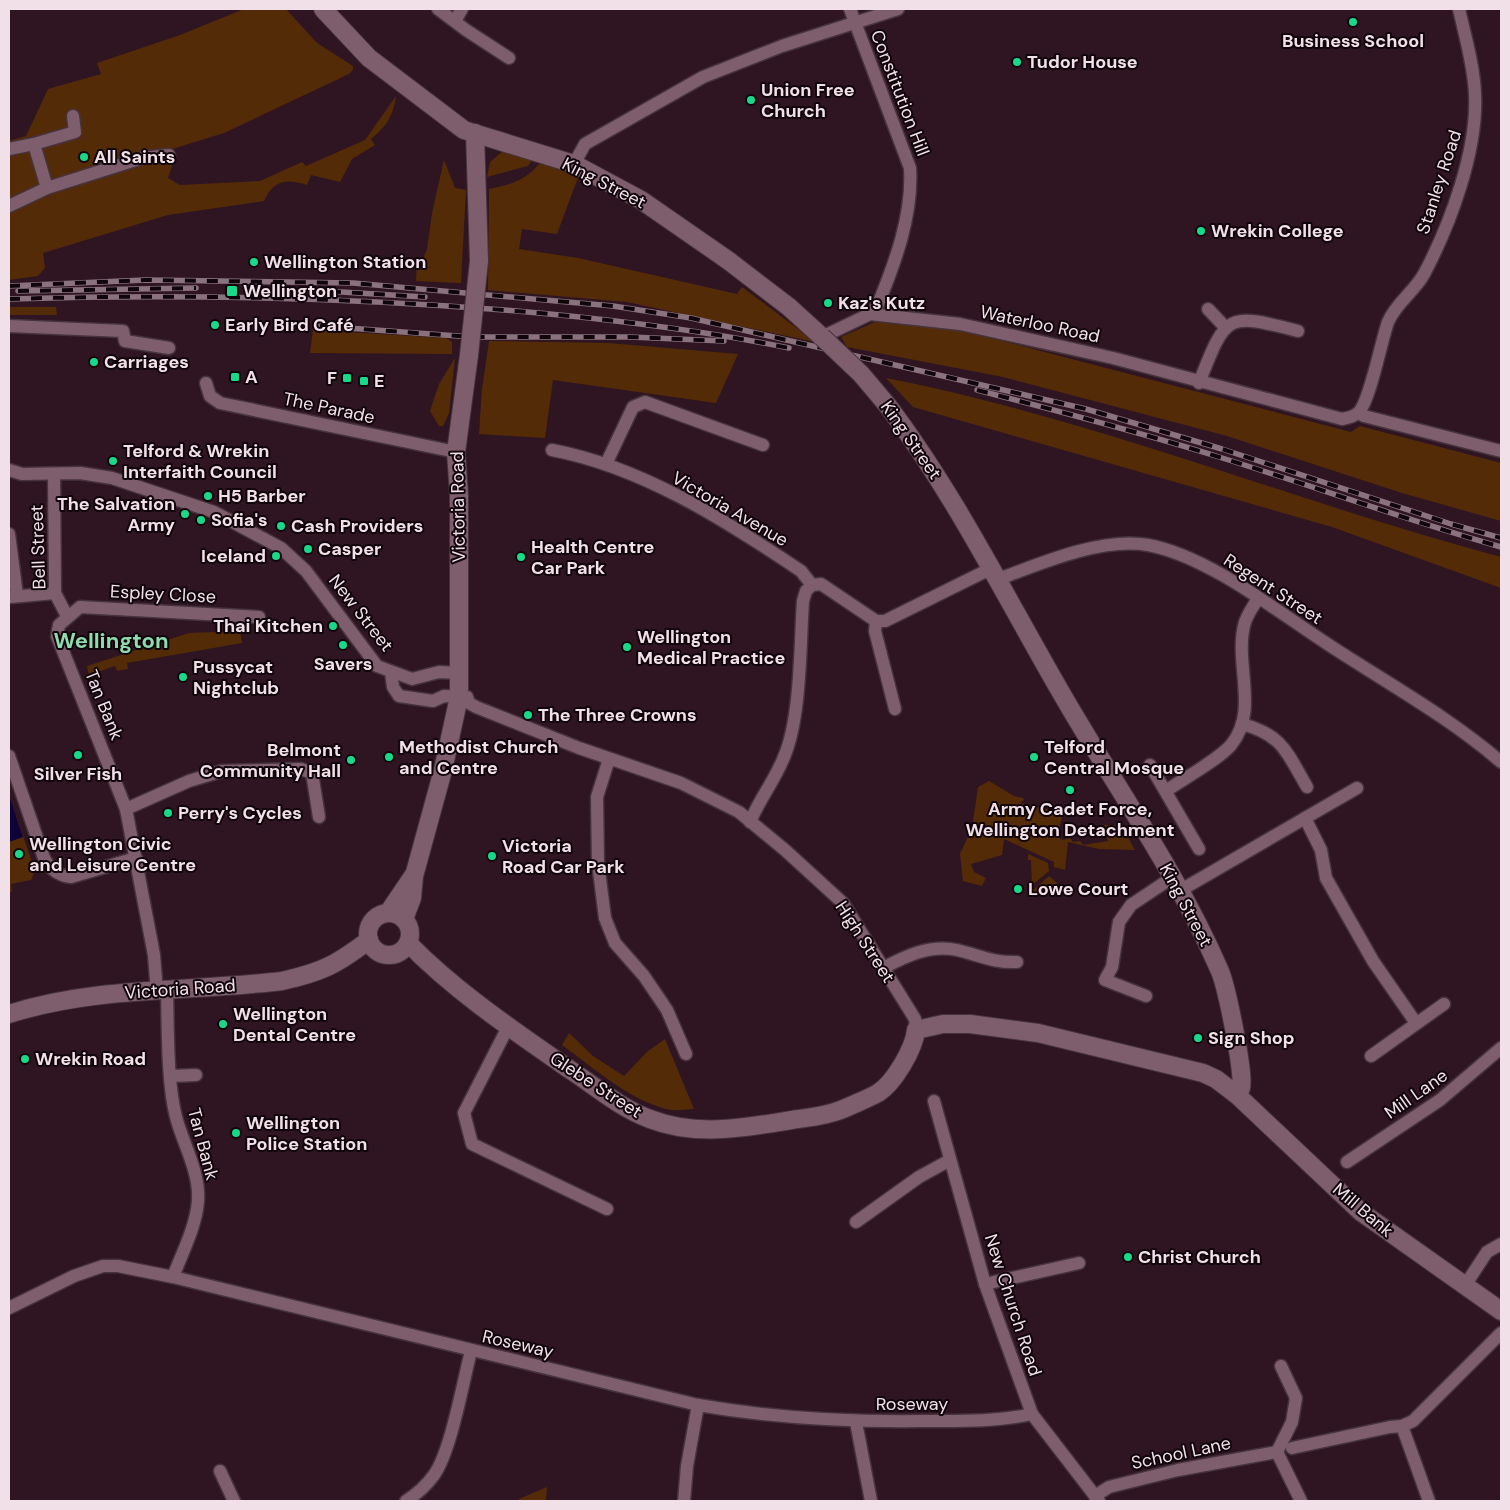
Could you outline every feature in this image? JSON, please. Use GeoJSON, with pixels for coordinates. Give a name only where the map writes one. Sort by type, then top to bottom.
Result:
{"type":"FeatureCollection","features":[{"type":"Feature","properties":{"kind":"street","name":"King Street"},"geometry":{"type":"LineString","coordinates":[[323,9],[369,58],[456,125],[574,164],[641,200],[729,260],[822,337],[861,374],[888,406],[950,497],[1063,697],[1177,884],[1220,971],[1228,997],[1240,1072],[1241,1088],[1237,1095]]}},
{"type":"Feature","properties":{"kind":"street"},"geometry":{"type":"LineString","coordinates":[[438,9],[509,58]]}},
{"type":"Feature","properties":{"kind":"street"},"geometry":{"type":"LineString","coordinates":[[455,21],[462,9]]}},
{"type":"Feature","properties":{"kind":"street"},"geometry":{"type":"LineString","coordinates":[[850,9],[855,22],[898,9]]}},
{"type":"Feature","properties":{"kind":"street","name":"Stanley Road"},"geometry":{"type":"LineString","coordinates":[[1359,413],[1366,398],[1381,342],[1392,314],[1404,297],[1417,285],[1428,267],[1454,203],[1475,129],[1475,93],[1459,9]]}},
{"type":"Feature","properties":{"kind":"street","name":"Constitution Hill"},"geometry":{"type":"LineString","coordinates":[[574,164],[585,144],[702,77],[782,46],[855,22],[910,168],[911,184],[908,217],[878,304],[870,314]]}},
{"type":"Feature","properties":{"kind":"street"},"geometry":{"type":"LineString","coordinates":[[9,149],[75,132],[74,116]]}},
{"type":"Feature","properties":{"kind":"street","name":"Victoria Road"},"geometry":{"type":"LineString","coordinates":[[9,1014],[41,1004],[80,997],[282,981],[311,974],[372,945],[386,955],[403,948],[410,931],[396,916],[412,898],[414,876],[443,770],[459,697],[459,495],[456,452],[479,261],[476,133]]}},
{"type":"Feature","properties":{"kind":"street"},"geometry":{"type":"LineString","coordinates":[[34,144],[47,188]]}},
{"type":"Feature","properties":{"kind":"street"},"geometry":{"type":"LineString","coordinates":[[9,206],[47,188],[142,158],[170,155]]}},
{"type":"Feature","properties":{"kind":"street"},"geometry":{"type":"LineString","coordinates":[[1208,308],[1226,328]]}},
{"type":"Feature","properties":{"kind":"street"},"geometry":{"type":"LineString","coordinates":[[822,337],[870,314]]}},
{"type":"Feature","properties":{"kind":"street","name":"Waterloo Road"},"geometry":{"type":"LineString","coordinates":[[870,314],[960,324],[1113,358],[1342,419],[1359,413]]}},
{"type":"Feature","properties":{"kind":"street"},"geometry":{"type":"LineString","coordinates":[[1199,382],[1218,338],[1226,328],[1247,319],[1298,331]]}},
{"type":"Feature","properties":{"kind":"street"},"geometry":{"type":"LineString","coordinates":[[9,326],[123,331],[125,341],[169,348]]}},
{"type":"Feature","properties":{"kind":"street","name":"The Parade"},"geometry":{"type":"LineString","coordinates":[[206,382],[210,396],[220,403],[456,452]]}},
{"type":"Feature","properties":{"kind":"street"},"geometry":{"type":"LineString","coordinates":[[606,464],[633,407],[645,402],[763,446]]}},
{"type":"Feature","properties":{"kind":"street"},"geometry":{"type":"LineString","coordinates":[[1359,413],[1364,416],[1501,451]]}},
{"type":"Feature","properties":{"kind":"street","name":"Victoria Avenue"},"geometry":{"type":"LineString","coordinates":[[552,450],[584,456],[606,464],[682,499],[801,570],[812,585],[821,584],[876,621]]}},
{"type":"Feature","properties":{"kind":"street","name":"New Street"},"geometry":{"type":"LineString","coordinates":[[9,470],[22,474],[80,473],[112,478],[214,512],[281,548],[306,571],[377,666],[412,679],[439,672],[459,673]]}},
{"type":"Feature","properties":{"kind":"street","name":"Bell Street"},"geometry":{"type":"LineString","coordinates":[[54,474],[55,593],[67,616]]}},
{"type":"Feature","properties":{"kind":"street"},"geometry":{"type":"LineString","coordinates":[[9,534],[13,596],[55,593]]}},
{"type":"Feature","properties":{"kind":"street","name":"Regent Street"},"geometry":{"type":"LineString","coordinates":[[995,574],[1031,566],[1084,550],[1132,544],[1148,545],[1198,562],[1433,712],[1501,762]]}},
{"type":"Feature","properties":{"kind":"street"},"geometry":{"type":"LineString","coordinates":[[895,710],[875,631],[876,621],[886,621],[995,574]]}},
{"type":"Feature","properties":{"kind":"street"},"geometry":{"type":"LineString","coordinates":[[750,822],[764,792],[785,756],[793,727],[803,601],[806,591],[812,585]]}},
{"type":"Feature","properties":{"kind":"street"},"geometry":{"type":"LineString","coordinates":[[1166,791],[1227,749],[1242,724],[1245,709],[1242,638],[1248,614],[1258,599]]}},
{"type":"Feature","properties":{"kind":"street","name":"Espley Close"},"geometry":{"type":"LineString","coordinates":[[67,616],[80,606],[259,617]]}},
{"type":"Feature","properties":{"kind":"street","name":"Tan Bank"},"geometry":{"type":"LineString","coordinates":[[67,616],[59,625],[57,636],[126,809],[154,955],[167,1010],[171,1076],[176,1116],[194,1168],[198,1198],[193,1223],[173,1277]]}},
{"type":"Feature","properties":{"kind":"street"},"geometry":{"type":"LineString","coordinates":[[392,672],[393,687],[399,696],[433,701],[444,696],[459,697]]}},
{"type":"Feature","properties":{"kind":"street","name":"High Street"},"geometry":{"type":"LineString","coordinates":[[459,697],[467,697],[469,704],[476,707],[610,759],[681,784],[739,812],[843,902],[915,1019],[916,1030]]}},
{"type":"Feature","properties":{"kind":"street"},"geometry":{"type":"LineString","coordinates":[[1242,724],[1262,730],[1280,743],[1307,787]]}},
{"type":"Feature","properties":{"kind":"street"},"geometry":{"type":"LineString","coordinates":[[9,756],[44,858],[54,871],[63,876],[71,876],[136,858]]}},
{"type":"Feature","properties":{"kind":"street"},"geometry":{"type":"LineString","coordinates":[[610,759],[597,797],[598,863],[605,918],[615,943],[644,976],[667,1010],[686,1054]]}},
{"type":"Feature","properties":{"kind":"street"},"geometry":{"type":"LineString","coordinates":[[1150,765],[1199,849]]}},
{"type":"Feature","properties":{"kind":"street"},"geometry":{"type":"LineString","coordinates":[[126,809],[189,781],[222,771],[301,769],[312,773],[319,817]]}},
{"type":"Feature","properties":{"kind":"street"},"geometry":{"type":"LineString","coordinates":[[1146,996],[1105,980],[1112,967],[1119,922],[1131,905],[1177,884],[1305,818],[1358,788]]}},
{"type":"Feature","properties":{"kind":"street"},"geometry":{"type":"LineString","coordinates":[[1305,818],[1321,850],[1326,878],[1374,961],[1416,1023]]}},
{"type":"Feature","properties":{"kind":"street"},"geometry":{"type":"LineString","coordinates":[[372,945],[367,933],[372,921],[382,914],[396,916]]}},
{"type":"Feature","properties":{"kind":"street","name":"Glebe Street"},"geometry":{"type":"LineString","coordinates":[[403,948],[508,1027],[616,1102],[649,1119],[678,1127],[710,1131],[750,1127],[836,1113],[879,1092],[899,1071],[915,1039],[916,1030]]}},
{"type":"Feature","properties":{"kind":"street"},"geometry":{"type":"LineString","coordinates":[[883,968],[907,955],[940,948],[956,950],[997,962],[1017,962]]}},
{"type":"Feature","properties":{"kind":"street"},"geometry":{"type":"LineString","coordinates":[[1371,1056],[1444,1004]]}},
{"type":"Feature","properties":{"kind":"street"},"geometry":{"type":"LineString","coordinates":[[916,1030],[943,1024],[970,1024],[1038,1033],[1203,1073],[1216,1079],[1237,1095]]}},
{"type":"Feature","properties":{"kind":"street"},"geometry":{"type":"LineString","coordinates":[[508,1027],[464,1113],[472,1144],[607,1209]]}},
{"type":"Feature","properties":{"kind":"street","name":"Mill Lane"},"geometry":{"type":"LineString","coordinates":[[1347,1162],[1440,1100],[1501,1048]]}},
{"type":"Feature","properties":{"kind":"street"},"geometry":{"type":"LineString","coordinates":[[171,1076],[196,1075]]}},
{"type":"Feature","properties":{"kind":"street","name":"Mill Bank"},"geometry":{"type":"LineString","coordinates":[[1237,1095],[1361,1212],[1464,1287],[1501,1311]]}},
{"type":"Feature","properties":{"kind":"street","name":"New Church Road"},"geometry":{"type":"LineString","coordinates":[[934,1101],[985,1284],[1032,1414],[1097,1498]]}},
{"type":"Feature","properties":{"kind":"street"},"geometry":{"type":"LineString","coordinates":[[856,1222],[920,1177],[950,1160]]}},
{"type":"Feature","properties":{"kind":"street"},"geometry":{"type":"LineString","coordinates":[[1464,1287],[1487,1252],[1501,1244]]}},
{"type":"Feature","properties":{"kind":"street"},"geometry":{"type":"LineString","coordinates":[[985,1284],[1079,1263]]}},
{"type":"Feature","properties":{"kind":"street","name":"Roseway"},"geometry":{"type":"LineString","coordinates":[[9,1308],[74,1276],[103,1266],[118,1266],[173,1277],[698,1405],[777,1416],[856,1422],[972,1421],[1032,1414]]}},
{"type":"Feature","properties":{"kind":"street"},"geometry":{"type":"LineString","coordinates":[[1292,1448],[1402,1426],[1413,1421],[1501,1333]]}},
{"type":"Feature","properties":{"kind":"street"},"geometry":{"type":"LineString","coordinates":[[406,1501],[418,1493],[435,1474],[445,1454],[471,1351]]}},
{"type":"Feature","properties":{"kind":"street"},"geometry":{"type":"LineString","coordinates":[[1281,1366],[1296,1398],[1292,1422],[1277,1452],[1301,1501]]}},
{"type":"Feature","properties":{"kind":"street"},"geometry":{"type":"LineString","coordinates":[[684,1501],[687,1466],[698,1405]]}},
{"type":"Feature","properties":{"kind":"street"},"geometry":{"type":"LineString","coordinates":[[856,1422],[871,1501]]}},
{"type":"Feature","properties":{"kind":"street"},"geometry":{"type":"LineString","coordinates":[[1402,1426],[1429,1501]]}},
{"type":"Feature","properties":{"kind":"street","name":"School Lane"},"geometry":{"type":"LineString","coordinates":[[1097,1498],[1109,1487],[1169,1472],[1277,1452]]}},
{"type":"Feature","properties":{"kind":"street"},"geometry":{"type":"LineString","coordinates":[[220,1471],[234,1501]]}},
{"type":"Feature","properties":{"kind":"shaded area"},"geometry":{"type":"Polygon","coordinates":[[[244,9],[286,9],[317,43],[353,66],[353,70],[349,74],[224,133],[169,150],[172,166],[168,178],[180,185],[260,181],[302,162],[306,166],[365,140],[396,96],[388,120],[371,139],[375,145],[352,159],[340,182],[311,175],[307,185],[287,182],[276,185],[264,201],[168,215],[43,253],[45,268],[38,276],[9,280],[9,141],[26,136],[48,89],[101,74],[97,63],[180,35],[244,9]]]}},
{"type":"Feature","properties":{"kind":"shaded area"},"geometry":{"type":"Polygon","coordinates":[[[503,151],[534,157],[528,166],[487,177],[490,162],[503,151]]]}},
{"type":"Feature","properties":{"kind":"shaded area"},"geometry":{"type":"Polygon","coordinates":[[[543,159],[579,175],[557,234],[522,229],[519,249],[578,258],[737,294],[742,287],[815,342],[627,302],[488,290],[489,189],[519,180],[531,172],[543,159]]]}},
{"type":"Feature","properties":{"kind":"shaded area"},"geometry":{"type":"Polygon","coordinates":[[[444,160],[455,188],[466,190],[461,283],[416,281],[417,261],[422,261],[427,249],[432,213],[444,160]]]}},
{"type":"Feature","properties":{"kind":"shaded area"},"geometry":{"type":"Polygon","coordinates":[[[9,307],[56,307],[57,315],[9,315],[9,307]]]}},
{"type":"Feature","properties":{"kind":"shaded area"},"geometry":{"type":"Polygon","coordinates":[[[875,322],[961,330],[1351,432],[1360,426],[1501,463],[1501,521],[1402,493],[1227,436],[1003,377],[847,347],[841,337],[875,322]]]}},
{"type":"Feature","properties":{"kind":"shaded area"},"geometry":{"type":"Polygon","coordinates":[[[313,330],[446,338],[452,342],[452,354],[310,353],[313,330]]]}},
{"type":"Feature","properties":{"kind":"shaded area"},"geometry":{"type":"Polygon","coordinates":[[[489,341],[608,343],[738,354],[716,403],[553,380],[545,438],[479,434],[482,389],[489,341]]]}},
{"type":"Feature","properties":{"kind":"shaded area"},"geometry":{"type":"Polygon","coordinates":[[[455,358],[449,413],[443,426],[439,426],[430,411],[439,384],[455,358]]]}},
{"type":"Feature","properties":{"kind":"shaded area"},"geometry":{"type":"Polygon","coordinates":[[[886,378],[964,395],[1119,438],[1348,512],[1501,557],[1501,588],[1332,527],[913,407],[886,378]]]}},
{"type":"Feature","properties":{"kind":"shaded area"},"geometry":{"type":"Polygon","coordinates":[[[240,631],[242,643],[127,663],[128,669],[117,671],[115,666],[89,675],[87,666],[189,633],[240,631]]]}},
{"type":"Feature","properties":{"kind":"shaded area"},"geometry":{"type":"Polygon","coordinates":[[[989,781],[1014,796],[1023,798],[1024,800],[1020,803],[1063,813],[1057,837],[1063,840],[1070,838],[1073,842],[1080,841],[1083,845],[1108,841],[1104,825],[1121,825],[1135,850],[1099,849],[1068,842],[1065,870],[1054,867],[1054,862],[1004,839],[1002,855],[971,864],[974,872],[986,878],[982,886],[963,881],[960,854],[972,828],[978,787],[989,781]]]}},
{"type":"Feature","properties":{"kind":"shaded area","name":"Wellington Civic and Leisure Centre"},"geometry":{"type":"Polygon","coordinates":[[[9,795],[35,871],[31,880],[11,884],[12,891],[9,893],[9,795]]]}},
{"type":"Feature","properties":{"kind":"shaded area","name":"Wellington Civic and Leisure Centre"},"geometry":{"type":"Polygon","coordinates":[[[9,795],[23,837],[9,842],[9,795]]]}},
{"type":"Feature","properties":{"kind":"shaded area"},"geometry":{"type":"Polygon","coordinates":[[[1028,854],[1048,863],[1049,871],[1032,885],[1031,860],[1028,860],[1028,854]]]}},
{"type":"Feature","properties":{"kind":"shaded area"},"geometry":{"type":"Polygon","coordinates":[[[1049,876],[1057,883],[1055,895],[1033,896],[1032,891],[1049,876]]]}},
{"type":"Feature","properties":{"kind":"shaded area"},"geometry":{"type":"Polygon","coordinates":[[[569,1033],[593,1056],[624,1076],[648,1051],[665,1039],[694,1109],[671,1110],[656,1106],[627,1092],[562,1045],[569,1033]]]}},
{"type":"Feature","properties":{"kind":"shaded area"},"geometry":{"type":"Polygon","coordinates":[[[547,1487],[546,1501],[518,1501],[519,1499],[547,1487]]]}},
{"type":"Feature","properties":{"kind":"railway"},"geometry":{"type":"LineString","coordinates":[[9,286],[145,280],[353,283],[613,306],[691,318],[1086,409],[1222,449],[1451,524],[1501,538]]}},
{"type":"Feature","properties":{"kind":"railway"},"geometry":{"type":"LineString","coordinates":[[18,291],[196,288]]}},
{"type":"Feature","properties":{"kind":"railway"},"geometry":{"type":"LineString","coordinates":[[308,290],[425,297]]}},
{"type":"Feature","properties":{"kind":"railway"},"geometry":{"type":"LineString","coordinates":[[9,299],[195,297],[380,302],[540,313],[612,321],[718,335],[789,348]]}},
{"type":"Feature","properties":{"kind":"railway"},"geometry":{"type":"LineString","coordinates":[[320,326],[472,337],[630,337],[724,341]]}},
{"type":"Feature","properties":{"kind":"railway"},"geometry":{"type":"LineString","coordinates":[[977,390],[1189,448],[1501,547]]}},
{"type":"Feature","properties":{"kind":"place","name":"Business School"},"geometry":{"type":"Point","coordinates":[1353,22]}},
{"type":"Feature","properties":{"kind":"place","name":"Tudor House"},"geometry":{"type":"Point","coordinates":[1017,62]}},
{"type":"Feature","properties":{"kind":"place","name":"Union Free Church"},"geometry":{"type":"Point","coordinates":[751,100]}},
{"type":"Feature","properties":{"kind":"place","name":"All Saints"},"geometry":{"type":"Point","coordinates":[84,157]}},
{"type":"Feature","properties":{"kind":"place","name":"Wrekin College"},"geometry":{"type":"Point","coordinates":[1201,231]}},
{"type":"Feature","properties":{"kind":"place","name":"Wellington Station"},"geometry":{"type":"Point","coordinates":[254,262]}},
{"type":"Feature","properties":{"kind":"place","name":"Wellington"},"geometry":{"type":"Point","coordinates":[232,291]}},
{"type":"Feature","properties":{"kind":"place","name":"Kaz's Kutz"},"geometry":{"type":"Point","coordinates":[828,303]}},
{"type":"Feature","properties":{"kind":"place","name":"Early Bird Café"},"geometry":{"type":"Point","coordinates":[215,325]}},
{"type":"Feature","properties":{"kind":"place","name":"Carriages"},"geometry":{"type":"Point","coordinates":[94,362]}},
{"type":"Feature","properties":{"kind":"place","name":"A"},"geometry":{"type":"Point","coordinates":[235,377]}},
{"type":"Feature","properties":{"kind":"place","name":"F"},"geometry":{"type":"Point","coordinates":[347,378]}},
{"type":"Feature","properties":{"kind":"place","name":"E"},"geometry":{"type":"Point","coordinates":[364,381]}},
{"type":"Feature","properties":{"kind":"place","name":"Telford & Wrekin Interfaith Council"},"geometry":{"type":"Point","coordinates":[113,461]}},
{"type":"Feature","properties":{"kind":"place","name":"H5 Barber"},"geometry":{"type":"Point","coordinates":[208,496]}},
{"type":"Feature","properties":{"kind":"place","name":"The Salvation Army"},"geometry":{"type":"Point","coordinates":[185,514]}},
{"type":"Feature","properties":{"kind":"place","name":"Sofia's"},"geometry":{"type":"Point","coordinates":[201,520]}},
{"type":"Feature","properties":{"kind":"place","name":"Cash Providers"},"geometry":{"type":"Point","coordinates":[281,526]}},
{"type":"Feature","properties":{"kind":"place","name":"Casper"},"geometry":{"type":"Point","coordinates":[308,549]}},
{"type":"Feature","properties":{"kind":"place","name":"Iceland"},"geometry":{"type":"Point","coordinates":[276,556]}},
{"type":"Feature","properties":{"kind":"place","name":"Health Centre Car Park"},"geometry":{"type":"Point","coordinates":[521,557]}},
{"type":"Feature","properties":{"kind":"place","name":"Thai Kitchen"},"geometry":{"type":"Point","coordinates":[333,626]}},
{"type":"Feature","properties":{"kind":"place","name":"Savers"},"geometry":{"type":"Point","coordinates":[343,645]}},
{"type":"Feature","properties":{"kind":"place","name":"Wellington Medical Practice"},"geometry":{"type":"Point","coordinates":[627,647]}},
{"type":"Feature","properties":{"kind":"place","name":"Pussycat Nightclub"},"geometry":{"type":"Point","coordinates":[183,677]}},
{"type":"Feature","properties":{"kind":"place","name":"The Three Crowns"},"geometry":{"type":"Point","coordinates":[528,715]}},
{"type":"Feature","properties":{"kind":"place","name":"Silver Fish"},"geometry":{"type":"Point","coordinates":[78,755]}},
{"type":"Feature","properties":{"kind":"place","name":"Methodist Church and Centre"},"geometry":{"type":"Point","coordinates":[389,757]}},
{"type":"Feature","properties":{"kind":"place","name":"Telford Central Mosque"},"geometry":{"type":"Point","coordinates":[1034,757]}},
{"type":"Feature","properties":{"kind":"place","name":"Belmont Community Hall"},"geometry":{"type":"Point","coordinates":[351,760]}},
{"type":"Feature","properties":{"kind":"place","name":"Army Cadet Force, Wellington Detachment"},"geometry":{"type":"Point","coordinates":[1070,790]}},
{"type":"Feature","properties":{"kind":"place","name":"Perry's Cycles"},"geometry":{"type":"Point","coordinates":[168,813]}},
{"type":"Feature","properties":{"kind":"place","name":"Wellington Civic and Leisure Centre"},"geometry":{"type":"Point","coordinates":[19,854]}},
{"type":"Feature","properties":{"kind":"place","name":"Victoria Road Car Park"},"geometry":{"type":"Point","coordinates":[492,856]}},
{"type":"Feature","properties":{"kind":"place","name":"Lowe Court"},"geometry":{"type":"Point","coordinates":[1018,889]}},
{"type":"Feature","properties":{"kind":"place","name":"Wellington Dental Centre"},"geometry":{"type":"Point","coordinates":[223,1024]}},
{"type":"Feature","properties":{"kind":"place","name":"Sign Shop"},"geometry":{"type":"Point","coordinates":[1198,1038]}},
{"type":"Feature","properties":{"kind":"place","name":"Wrekin Road"},"geometry":{"type":"Point","coordinates":[25,1059]}},
{"type":"Feature","properties":{"kind":"place","name":"Wellington Police Station"},"geometry":{"type":"Point","coordinates":[236,1133]}},
{"type":"Feature","properties":{"kind":"place","name":"Christ Church"},"geometry":{"type":"Point","coordinates":[1128,1257]}},
{"type":"Feature","properties":{"kind":"district","name":"Wellington"},"geometry":{"type":"Point","coordinates":[111,640]}}]}
